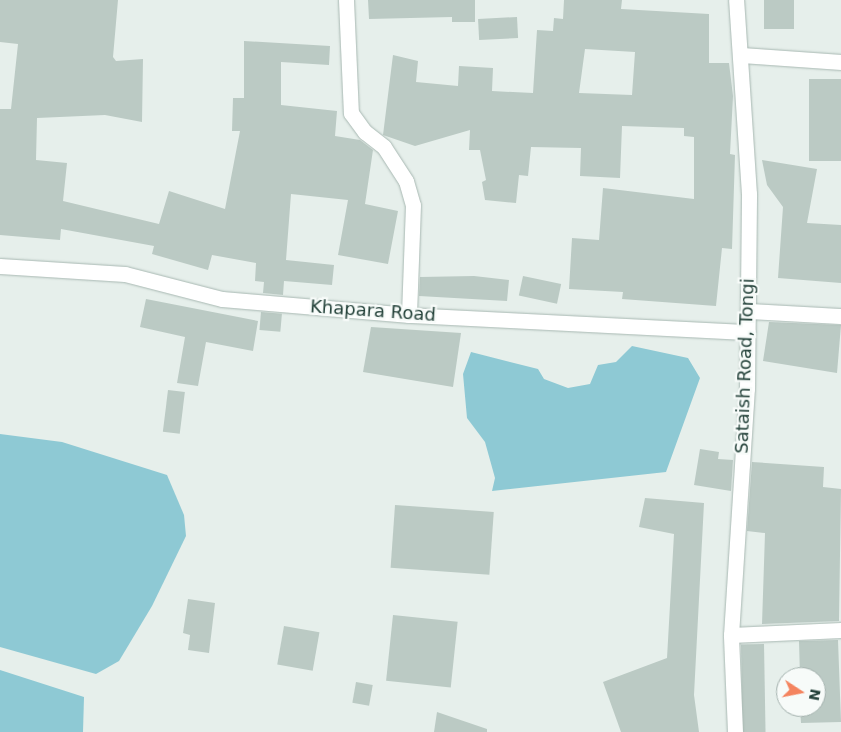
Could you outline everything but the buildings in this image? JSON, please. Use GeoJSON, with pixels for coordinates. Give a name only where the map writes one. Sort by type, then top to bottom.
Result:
{"type":"FeatureCollection","features":[{"type":"Feature","properties":{"kind":"street"},"geometry":{"type":"LineString","coordinates":[[346,0],[351,113],[364,132],[384,147],[406,181],[413,205],[410,315]]}},
{"type":"Feature","properties":{"kind":"street","name":"Sataish Road, Tongi"},"geometry":{"type":"LineString","coordinates":[[736,0],[742,55],[749,194],[748,332],[731,635],[736,732]]}},
{"type":"Feature","properties":{"kind":"street"},"geometry":{"type":"LineString","coordinates":[[742,55],[841,62]]}},
{"type":"Feature","properties":{"kind":"street","name":"Khapara Road"},"geometry":{"type":"LineString","coordinates":[[0,266],[126,274],[222,299],[410,315],[748,332]]}},
{"type":"Feature","properties":{"kind":"street"},"geometry":{"type":"LineString","coordinates":[[748,310],[841,316]]}},
{"type":"Feature","properties":{"kind":"street"},"geometry":{"type":"LineString","coordinates":[[731,635],[841,630]]}},
{"type":"Feature","properties":{"kind":"water"},"geometry":{"type":"Polygon","coordinates":[[[632,346],[688,358],[700,378],[666,472],[492,491],[495,478],[485,442],[467,418],[463,374],[471,352],[538,369],[544,379],[568,388],[590,384],[598,365],[616,362],[632,346]]]}},
{"type":"Feature","properties":{"kind":"water"},"geometry":{"type":"Polygon","coordinates":[[[0,434],[62,442],[167,475],[184,515],[186,536],[152,606],[119,661],[96,674],[0,647],[0,434]]]}},
{"type":"Feature","properties":{"kind":"water"},"geometry":{"type":"Polygon","coordinates":[[[0,670],[84,697],[83,732],[0,732],[0,670]]]}}]}
